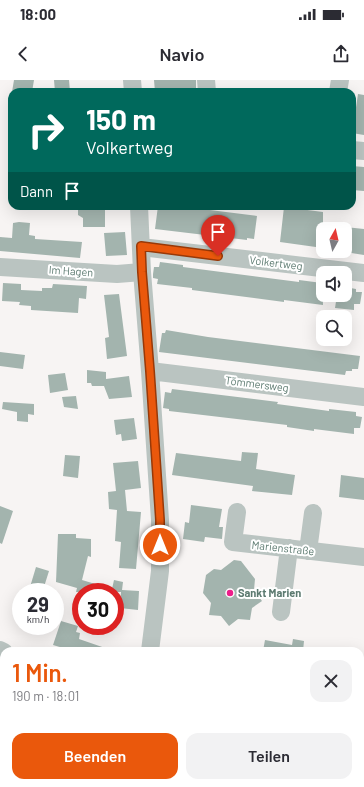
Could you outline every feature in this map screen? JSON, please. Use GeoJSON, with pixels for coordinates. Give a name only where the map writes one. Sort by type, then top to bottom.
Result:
{"type":"FeatureCollection","features":[{"type":"Feature","properties":{"kind":"street"},"geometry":{"type":"LineString","coordinates":[[139,210],[142,272],[160,520],[160,571],[150,647]]}},
{"type":"Feature","properties":{"kind":"street","name":"Volkertweg"},"geometry":{"type":"LineString","coordinates":[[141,246],[364,273]]}},
{"type":"Feature","properties":{"kind":"street","name":"Im Hagen"},"geometry":{"type":"LineString","coordinates":[[0,267],[118,274],[142,272]]}},
{"type":"Feature","properties":{"kind":"street","name":"Tömmersweg"},"geometry":{"type":"LineString","coordinates":[[150,371],[364,397]]}},
{"type":"Feature","properties":{"kind":"street","name":"Marienstraße"},"geometry":{"type":"LineString","coordinates":[[237,512],[233,542],[364,557]]}},
{"type":"Feature","properties":{"kind":"street"},"geometry":{"type":"LineString","coordinates":[[308,551],[313,513]]}},
{"type":"Feature","properties":{"kind":"street"},"geometry":{"type":"LineString","coordinates":[[281,612],[290,548]]}},
{"type":"Feature","properties":{"kind":"building"},"geometry":{"type":"Polygon","coordinates":[[[14,80],[34,80],[33,88],[13,88],[14,80]]]}},
{"type":"Feature","properties":{"kind":"building"},"geometry":{"type":"Polygon","coordinates":[[[54,80],[69,80],[70,88],[55,88],[54,80]]]}},
{"type":"Feature","properties":{"kind":"building"},"geometry":{"type":"Polygon","coordinates":[[[154,80],[196,80],[196,88],[155,88],[154,80]]]}},
{"type":"Feature","properties":{"kind":"building"},"geometry":{"type":"Polygon","coordinates":[[[358,94],[364,95],[364,135],[356,134],[356,107],[358,94]]]}},
{"type":"Feature","properties":{"kind":"building"},"geometry":{"type":"Polygon","coordinates":[[[356,166],[364,167],[364,191],[356,190],[356,166]]]}},
{"type":"Feature","properties":{"kind":"building"},"geometry":{"type":"Polygon","coordinates":[[[78,210],[105,210],[105,227],[83,227],[83,218],[78,215],[78,210]]]}},
{"type":"Feature","properties":{"kind":"building"},"geometry":{"type":"Polygon","coordinates":[[[157,210],[210,210],[257,216],[254,239],[247,238],[247,240],[155,229],[157,210]]]}},
{"type":"Feature","properties":{"kind":"building"},"geometry":{"type":"Polygon","coordinates":[[[284,210],[307,210],[323,212],[323,222],[316,222],[316,247],[280,242],[284,210]]]}},
{"type":"Feature","properties":{"kind":"building"},"geometry":{"type":"Polygon","coordinates":[[[13,223],[30,223],[29,235],[35,236],[35,239],[82,242],[80,258],[0,251],[0,237],[12,238],[13,223]]]}},
{"type":"Feature","properties":{"kind":"building"},"geometry":{"type":"Polygon","coordinates":[[[352,228],[364,229],[364,255],[352,253],[352,228]]]}},
{"type":"Feature","properties":{"kind":"building"},"geometry":{"type":"Polygon","coordinates":[[[125,232],[127,255],[106,256],[104,233],[125,232]]]}},
{"type":"Feature","properties":{"kind":"building"},"geometry":{"type":"Polygon","coordinates":[[[160,262],[206,270],[299,282],[299,280],[316,282],[316,302],[323,302],[323,305],[284,300],[284,302],[157,284],[158,279],[153,278],[153,274],[154,267],[159,267],[160,262]]]}},
{"type":"Feature","properties":{"kind":"building"},"geometry":{"type":"Polygon","coordinates":[[[3,283],[21,284],[21,290],[42,291],[42,288],[52,288],[53,284],[87,286],[86,299],[79,298],[78,313],[31,310],[31,306],[19,305],[20,302],[2,301],[3,283]]]}},
{"type":"Feature","properties":{"kind":"building"},"geometry":{"type":"Polygon","coordinates":[[[352,288],[356,289],[356,292],[362,292],[360,304],[354,304],[354,310],[335,308],[336,302],[352,302],[352,288]]]}},
{"type":"Feature","properties":{"kind":"building"},"geometry":{"type":"Polygon","coordinates":[[[119,294],[127,356],[107,359],[105,338],[109,337],[104,295],[119,294]]]}},
{"type":"Feature","properties":{"kind":"building"},"geometry":{"type":"Polygon","coordinates":[[[166,330],[208,337],[360,356],[358,369],[346,371],[345,375],[159,352],[162,333],[165,333],[166,330]]]}},
{"type":"Feature","properties":{"kind":"building"},"geometry":{"type":"Polygon","coordinates":[[[0,352],[25,355],[23,369],[0,366],[0,352]]]}},
{"type":"Feature","properties":{"kind":"building"},"geometry":{"type":"Polygon","coordinates":[[[87,370],[106,372],[106,379],[129,376],[132,397],[109,399],[104,386],[92,386],[91,383],[87,383],[87,370]]]}},
{"type":"Feature","properties":{"kind":"building"},"geometry":{"type":"Polygon","coordinates":[[[65,373],[68,390],[50,393],[48,375],[65,373]]]}},
{"type":"Feature","properties":{"kind":"building"},"geometry":{"type":"Polygon","coordinates":[[[172,389],[278,402],[277,404],[329,411],[329,409],[356,412],[356,416],[362,417],[360,428],[354,428],[354,434],[314,429],[314,431],[287,427],[287,425],[169,411],[169,409],[163,408],[165,392],[171,393],[172,389]]]}},
{"type":"Feature","properties":{"kind":"building"},"geometry":{"type":"Polygon","coordinates":[[[76,396],[78,409],[64,407],[62,397],[76,396]]]}},
{"type":"Feature","properties":{"kind":"building"},"geometry":{"type":"Polygon","coordinates":[[[3,402],[34,404],[34,415],[28,414],[28,422],[17,421],[17,412],[2,409],[3,402]]]}},
{"type":"Feature","properties":{"kind":"building"},"geometry":{"type":"Polygon","coordinates":[[[134,418],[137,439],[122,441],[121,434],[116,435],[114,420],[134,418]]]}},
{"type":"Feature","properties":{"kind":"building"},"geometry":{"type":"Polygon","coordinates":[[[242,452],[258,453],[256,469],[295,475],[292,495],[252,491],[253,486],[172,475],[176,453],[241,461],[242,452]]]}},
{"type":"Feature","properties":{"kind":"building"},"geometry":{"type":"Polygon","coordinates":[[[65,455],[80,456],[78,478],[63,476],[65,455]]]}},
{"type":"Feature","properties":{"kind":"building"},"geometry":{"type":"Polygon","coordinates":[[[138,461],[141,488],[125,490],[127,511],[141,512],[136,569],[119,568],[121,542],[115,541],[117,510],[109,509],[108,492],[116,491],[113,463],[138,461]]]}},
{"type":"Feature","properties":{"kind":"building"},"geometry":{"type":"Polygon","coordinates":[[[341,475],[364,478],[364,500],[339,497],[341,475]]]}},
{"type":"Feature","properties":{"kind":"building"},"geometry":{"type":"Polygon","coordinates":[[[191,505],[222,509],[219,527],[223,527],[222,539],[205,537],[204,542],[183,539],[185,522],[189,523],[191,505]]]}},
{"type":"Feature","properties":{"kind":"building"},"geometry":{"type":"Polygon","coordinates":[[[0,506],[13,511],[2,544],[0,543],[0,506]]]}},
{"type":"Feature","properties":{"kind":"building"},"geometry":{"type":"Polygon","coordinates":[[[58,534],[76,534],[76,538],[91,539],[91,557],[88,556],[82,580],[92,583],[72,583],[72,587],[64,583],[56,582],[58,534]]]}},
{"type":"Feature","properties":{"kind":"building","name":"Sankt Marien"},"geometry":{"type":"Polygon","coordinates":[[[234,560],[241,561],[255,579],[254,590],[262,601],[252,608],[250,620],[238,619],[229,626],[221,616],[209,615],[211,603],[203,593],[206,575],[214,569],[221,570],[234,560]]]}},
{"type":"Feature","properties":{"kind":"building"},"geometry":{"type":"Polygon","coordinates":[[[36,567],[49,571],[45,583],[31,583],[36,567]]]}},
{"type":"Feature","properties":{"kind":"building"},"geometry":{"type":"Polygon","coordinates":[[[114,580],[123,583],[113,583],[114,580]]]}},
{"type":"Feature","properties":{"kind":"building"},"geometry":{"type":"Polygon","coordinates":[[[124,590],[139,591],[138,610],[124,608],[124,590]]]}},
{"type":"Feature","properties":{"kind":"building"},"geometry":{"type":"Polygon","coordinates":[[[64,622],[72,624],[72,635],[80,635],[79,639],[102,647],[60,647],[53,645],[56,635],[64,635],[64,622]]]}},
{"type":"Feature","properties":{"kind":"building"},"geometry":{"type":"Polygon","coordinates":[[[293,639],[304,641],[303,647],[264,647],[265,640],[292,645],[293,639]]]}},
{"type":"Feature","properties":{"kind":"place","name":"Sankt Marien"},"geometry":{"type":"Point","coordinates":[230,593]}},
{"type":"Feature","properties":{"kind":"route"},"geometry":{"type":"LineString","coordinates":[[160,545],[160,520],[141,246],[218,256]]}}]}
